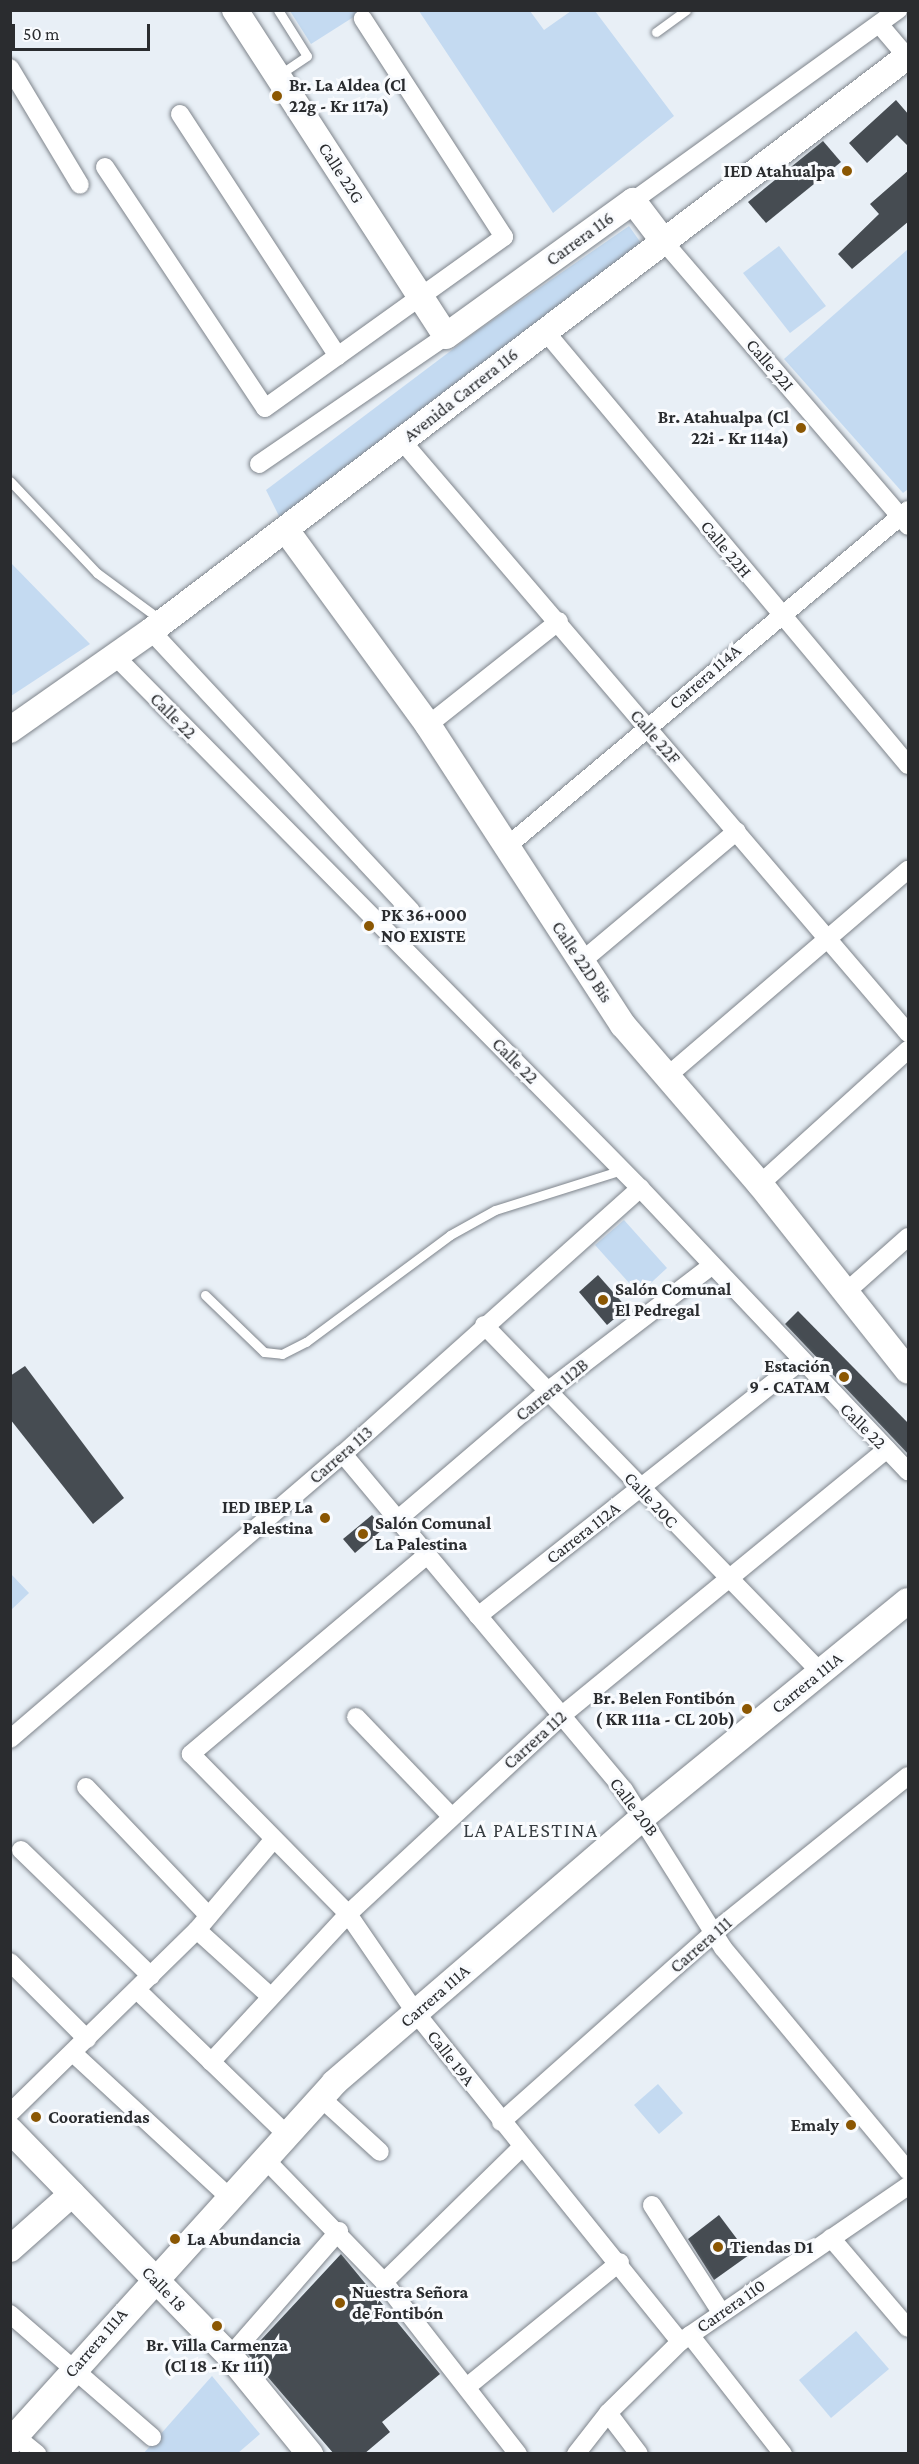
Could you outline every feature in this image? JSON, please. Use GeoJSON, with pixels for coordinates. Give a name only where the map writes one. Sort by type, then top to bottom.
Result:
{"type":"FeatureCollection","features":[{"type":"Feature","properties":{"kind":"street","name":"Calle 22G"},"geometry":{"type":"LineString","coordinates":[[235,10],[446,336]]}},
{"type":"Feature","properties":{"kind":"street","name":"Carrera 116"},"geometry":{"type":"LineString","coordinates":[[259,464],[446,336],[898,10]]}},
{"type":"Feature","properties":{"kind":"street"},"geometry":{"type":"LineString","coordinates":[[105,167],[265,408],[504,237],[363,19]]}},
{"type":"Feature","properties":{"kind":"street"},"geometry":{"type":"LineString","coordinates":[[879,24],[908,58]]}},
{"type":"Feature","properties":{"kind":"street","name":"Avenida Carrera 116"},"geometry":{"type":"LineString","coordinates":[[10,730],[157,627],[544,331],[665,243],[908,58]]}},
{"type":"Feature","properties":{"kind":"street"},"geometry":{"type":"LineString","coordinates":[[10,68],[80,185]]}},
{"type":"Feature","properties":{"kind":"street"},"geometry":{"type":"LineString","coordinates":[[180,114],[338,356]]}},
{"type":"Feature","properties":{"kind":"street","name":"Calle 22I"},"geometry":{"type":"LineString","coordinates":[[633,201],[665,243],[906,518]]}},
{"type":"Feature","properties":{"kind":"street","name":"Calle 22H"},"geometry":{"type":"LineString","coordinates":[[544,331],[909,765]]}},
{"type":"Feature","properties":{"kind":"street","name":"Calle 22F"},"geometry":{"type":"LineString","coordinates":[[402,441],[559,621],[647,728],[909,1033]]}},
{"type":"Feature","properties":{"kind":"street","name":"Carrera 114A"},"geometry":{"type":"LineString","coordinates":[[505,848],[780,614],[906,518]]}},
{"type":"Feature","properties":{"kind":"street","name":"Calle 22D Bis"},"geometry":{"type":"LineString","coordinates":[[286,530],[428,725],[505,848],[665,1078],[760,1184],[909,1371]]}},
{"type":"Feature","properties":{"kind":"street"},"geometry":{"type":"LineString","coordinates":[[428,725],[559,621]]}},
{"type":"Feature","properties":{"kind":"street"},"geometry":{"type":"LineString","coordinates":[[157,627],[411,911]]}},
{"type":"Feature","properties":{"kind":"street","name":"Calle 22"},"geometry":{"type":"LineString","coordinates":[[116,657],[640,1188],[801,1361],[909,1471]]}},
{"type":"Feature","properties":{"kind":"street"},"geometry":{"type":"LineString","coordinates":[[582,961],[737,831]]}},
{"type":"Feature","properties":{"kind":"street"},"geometry":{"type":"LineString","coordinates":[[665,1078],[909,870]]}},
{"type":"Feature","properties":{"kind":"street"},"geometry":{"type":"LineString","coordinates":[[760,1184],[909,1050]]}},
{"type":"Feature","properties":{"kind":"street","name":"Carrera 113"},"geometry":{"type":"LineString","coordinates":[[10,1739],[343,1454],[484,1325],[640,1188]]}},
{"type":"Feature","properties":{"kind":"street"},"geometry":{"type":"LineString","coordinates":[[846,1292],[909,1238]]}},
{"type":"Feature","properties":{"kind":"street","name":"Carrera 112B"},"geometry":{"type":"LineString","coordinates":[[397,1520],[549,1390],[711,1266]]}},
{"type":"Feature","properties":{"kind":"street","name":"Calle 20C"},"geometry":{"type":"LineString","coordinates":[[484,1325],[549,1390],[724,1579],[820,1672]]}},
{"type":"Feature","properties":{"kind":"street","name":"Carrera 112A"},"geometry":{"type":"LineString","coordinates":[[478,1616],[801,1361]]}},
{"type":"Feature","properties":{"kind":"street","name":"Carrera 112"},"geometry":{"type":"LineString","coordinates":[[211,2062],[348,1914],[561,1716],[724,1579],[887,1449]]}},
{"type":"Feature","properties":{"kind":"street","name":"Calle 20B"},"geometry":{"type":"LineString","coordinates":[[343,1454],[644,1816],[714,1932],[757,1992],[909,2171]]}},
{"type":"Feature","properties":{"kind":"street","name":"Calle 19A"},"geometry":{"type":"LineString","coordinates":[[427,1555],[191,1754],[348,1914],[415,2012],[501,2122],[783,2454]]}},
{"type":"Feature","properties":{"kind":"street","name":"Carrera 111A"},"geometry":{"type":"LineString","coordinates":[[12,2436],[263,2157],[320,2097],[415,2012],[644,1816],[909,1600]]}},
{"type":"Feature","properties":{"kind":"street"},"geometry":{"type":"LineString","coordinates":[[356,1717],[451,1816]]}},
{"type":"Feature","properties":{"kind":"street","name":"Carrera 111"},"geometry":{"type":"LineString","coordinates":[[501,2122],[714,1932],[909,1776]]}},
{"type":"Feature","properties":{"kind":"street"},"geometry":{"type":"LineString","coordinates":[[86,1787],[203,1923],[270,1996]]}},
{"type":"Feature","properties":{"kind":"street"},"geometry":{"type":"LineString","coordinates":[[10,2113],[203,1923],[273,1840]]}},
{"type":"Feature","properties":{"kind":"street"},"geometry":{"type":"LineString","coordinates":[[21,1850],[150,1976]]}},
{"type":"Feature","properties":{"kind":"street"},"geometry":{"type":"LineString","coordinates":[[10,1962],[87,2039]]}},
{"type":"Feature","properties":{"kind":"street"},"geometry":{"type":"LineString","coordinates":[[137,1990],[285,2133]]}},
{"type":"Feature","properties":{"kind":"street"},"geometry":{"type":"LineString","coordinates":[[73,2053],[228,2196]]}},
{"type":"Feature","properties":{"kind":"street"},"geometry":{"type":"LineString","coordinates":[[320,2097],[380,2152]]}},
{"type":"Feature","properties":{"kind":"street","name":"Calle 18"},"geometry":{"type":"LineString","coordinates":[[10,2130],[230,2356],[310,2454]]}},
{"type":"Feature","properties":{"kind":"street"},"geometry":{"type":"LineString","coordinates":[[384,2282],[522,2147]]}},
{"type":"Feature","properties":{"kind":"street"},"geometry":{"type":"LineString","coordinates":[[263,2157],[339,2231],[384,2282],[468,2386],[518,2454]]}},
{"type":"Feature","properties":{"kind":"street","name":"Carrera 110"},"geometry":{"type":"LineString","coordinates":[[576,2454],[608,2413],[685,2339],[721,2312],[909,2186]]}},
{"type":"Feature","properties":{"kind":"street"},"geometry":{"type":"LineString","coordinates":[[10,2249],[72,2194]]}},
{"type":"Feature","properties":{"kind":"street"},"geometry":{"type":"LineString","coordinates":[[652,2205],[721,2312]]}},
{"type":"Feature","properties":{"kind":"street"},"geometry":{"type":"LineString","coordinates":[[230,2356],[339,2231]]}},
{"type":"Feature","properties":{"kind":"street"},"geometry":{"type":"LineString","coordinates":[[831,2238],[909,2328]]}},
{"type":"Feature","properties":{"kind":"street"},"geometry":{"type":"LineString","coordinates":[[468,2386],[620,2262]]}},
{"type":"Feature","properties":{"kind":"street"},"geometry":{"type":"LineString","coordinates":[[10,2314],[152,2437]]}},
{"type":"Feature","properties":{"kind":"street"},"geometry":{"type":"LineString","coordinates":[[608,2413],[639,2454]]}},
{"type":"Feature","properties":{"kind":"street"},"geometry":{"type":"LineString","coordinates":[[12,2436],[36,2454]]}},
{"type":"Feature","properties":{"kind":"lane"},"geometry":{"type":"LineString","coordinates":[[278,10],[308,56],[278,76]]}},
{"type":"Feature","properties":{"kind":"lane"},"geometry":{"type":"LineString","coordinates":[[656,32],[686,10]]}},
{"type":"Feature","properties":{"kind":"lane"},"geometry":{"type":"LineString","coordinates":[[10,481],[97,573],[157,627]]}},
{"type":"Feature","properties":{"kind":"lane"},"geometry":{"type":"LineString","coordinates":[[205,1295],[264,1352],[282,1354],[306,1342],[450,1235],[495,1209],[622,1170]]}},
{"type":"Feature","properties":{"kind":"shaded area"},"geometry":{"type":"Polygon","coordinates":[[[290,11],[363,11],[311,44],[290,11]]]}},
{"type":"Feature","properties":{"kind":"shaded area"},"geometry":{"type":"Polygon","coordinates":[[[419,11],[530,11],[544,30],[571,11],[595,11],[674,116],[553,213],[419,11]]]}},
{"type":"Feature","properties":{"kind":"shaded area"},"geometry":{"type":"Polygon","coordinates":[[[629,226],[641,243],[280,518],[266,490],[477,331],[629,226]]]}},
{"type":"Feature","properties":{"kind":"shaded area"},"geometry":{"type":"Polygon","coordinates":[[[779,246],[826,306],[790,333],[743,273],[779,246]]]}},
{"type":"Feature","properties":{"kind":"shaded area"},"geometry":{"type":"Polygon","coordinates":[[[908,249],[908,489],[903,493],[784,359],[908,249]]]}},
{"type":"Feature","properties":{"kind":"shaded area"},"geometry":{"type":"Polygon","coordinates":[[[11,563],[90,644],[10,696],[11,563]]]}},
{"type":"Feature","properties":{"kind":"shaded area"},"geometry":{"type":"Polygon","coordinates":[[[624,1220],[667,1268],[639,1294],[595,1245],[624,1220]]]}},
{"type":"Feature","properties":{"kind":"shaded area"},"geometry":{"type":"Polygon","coordinates":[[[11,1574],[29,1593],[10,1610],[11,1574]]]}},
{"type":"Feature","properties":{"kind":"shaded area"},"geometry":{"type":"Polygon","coordinates":[[[658,2084],[683,2113],[659,2134],[634,2105],[658,2084]]]}},
{"type":"Feature","properties":{"kind":"shaded area"},"geometry":{"type":"Polygon","coordinates":[[[856,2331],[889,2369],[831,2418],[799,2380],[856,2331]]]}},
{"type":"Feature","properties":{"kind":"shaded area"},"geometry":{"type":"Polygon","coordinates":[[[212,2376],[260,2434],[238,2453],[143,2454],[212,2376]]]}},
{"type":"Feature","properties":{"kind":"building"},"geometry":{"type":"Polygon","coordinates":[[[896,100],[909,115],[909,147],[897,135],[867,163],[849,143],[896,100]]]}},
{"type":"Feature","properties":{"kind":"building"},"geometry":{"type":"Polygon","coordinates":[[[823,141],[841,162],[766,223],[748,202],[823,141]]]}},
{"type":"Feature","properties":{"kind":"building"},"geometry":{"type":"Polygon","coordinates":[[[909,170],[909,221],[852,269],[838,254],[879,214],[870,204],[909,170]]]}},
{"type":"Feature","properties":{"kind":"building","name":"Salón Comunal El Pedregal"},"geometry":{"type":"Polygon","coordinates":[[[598,1275],[627,1308],[607,1325],[579,1292],[598,1275]]]}},
{"type":"Feature","properties":{"kind":"building","name":"Estación 9 - CATAM"},"geometry":{"type":"Polygon","coordinates":[[[798,1311],[909,1424],[909,1455],[785,1324],[798,1311]]]}},
{"type":"Feature","properties":{"kind":"building"},"geometry":{"type":"Polygon","coordinates":[[[25,1366],[124,1498],[93,1524],[10,1419],[10,1376],[25,1366]]]}},
{"type":"Feature","properties":{"kind":"building","name":"Salón Comunal La Palestina"},"geometry":{"type":"Polygon","coordinates":[[[372,1515],[383,1529],[355,1553],[343,1539],[372,1515]]]}},
{"type":"Feature","properties":{"kind":"building","name":"Tiendas D1"},"geometry":{"type":"Polygon","coordinates":[[[719,2215],[749,2255],[714,2280],[688,2239],[719,2215]]]}},
{"type":"Feature","properties":{"kind":"building","name":"Nuestra Señora de Fontibón"},"geometry":{"type":"Polygon","coordinates":[[[341,2254],[440,2374],[382,2422],[390,2432],[364,2454],[334,2454],[248,2354],[341,2254]]]}},
{"type":"Feature","properties":{"kind":"place","name":"Br. La Aldea (Cl 22g - Kr 117a)"},"geometry":{"type":"Point","coordinates":[277,96]}},
{"type":"Feature","properties":{"kind":"place","name":"IED Atahualpa"},"geometry":{"type":"Point","coordinates":[847,171]}},
{"type":"Feature","properties":{"kind":"place","name":"Br. Atahualpa (Cl 22i - Kr 114a)"},"geometry":{"type":"Point","coordinates":[801,428]}},
{"type":"Feature","properties":{"kind":"place","name":"PK 36+000 NO EXISTE"},"geometry":{"type":"Point","coordinates":[369,926]}},
{"type":"Feature","properties":{"kind":"place","name":"Salón Comunal El Pedregal"},"geometry":{"type":"Point","coordinates":[603,1300]}},
{"type":"Feature","properties":{"kind":"place","name":"Estación 9 - CATAM"},"geometry":{"type":"Point","coordinates":[844,1377]}},
{"type":"Feature","properties":{"kind":"place","name":"IED IBEP La Palestina"},"geometry":{"type":"Point","coordinates":[325,1518]}},
{"type":"Feature","properties":{"kind":"place","name":"Salón Comunal La Palestina"},"geometry":{"type":"Point","coordinates":[363,1534]}},
{"type":"Feature","properties":{"kind":"place","name":"Br. Belen Fontibón ( KR 111a - CL 20b)"},"geometry":{"type":"Point","coordinates":[747,1709]}},
{"type":"Feature","properties":{"kind":"place","name":"Cooratiendas"},"geometry":{"type":"Point","coordinates":[36,2117]}},
{"type":"Feature","properties":{"kind":"place","name":"Emaly"},"geometry":{"type":"Point","coordinates":[851,2125]}},
{"type":"Feature","properties":{"kind":"place","name":"La Abundancia"},"geometry":{"type":"Point","coordinates":[175,2239]}},
{"type":"Feature","properties":{"kind":"place","name":"Tiendas D1"},"geometry":{"type":"Point","coordinates":[718,2247]}},
{"type":"Feature","properties":{"kind":"place","name":"Nuestra Señora de Fontibón"},"geometry":{"type":"Point","coordinates":[340,2303]}},
{"type":"Feature","properties":{"kind":"place","name":"Br. Villa Carmenza (Cl 18 - Kr 111)"},"geometry":{"type":"Point","coordinates":[217,2326]}},
{"type":"Feature","properties":{"kind":"district","name":"LA PALESTINA"},"geometry":{"type":"Point","coordinates":[531,1830]}}]}
